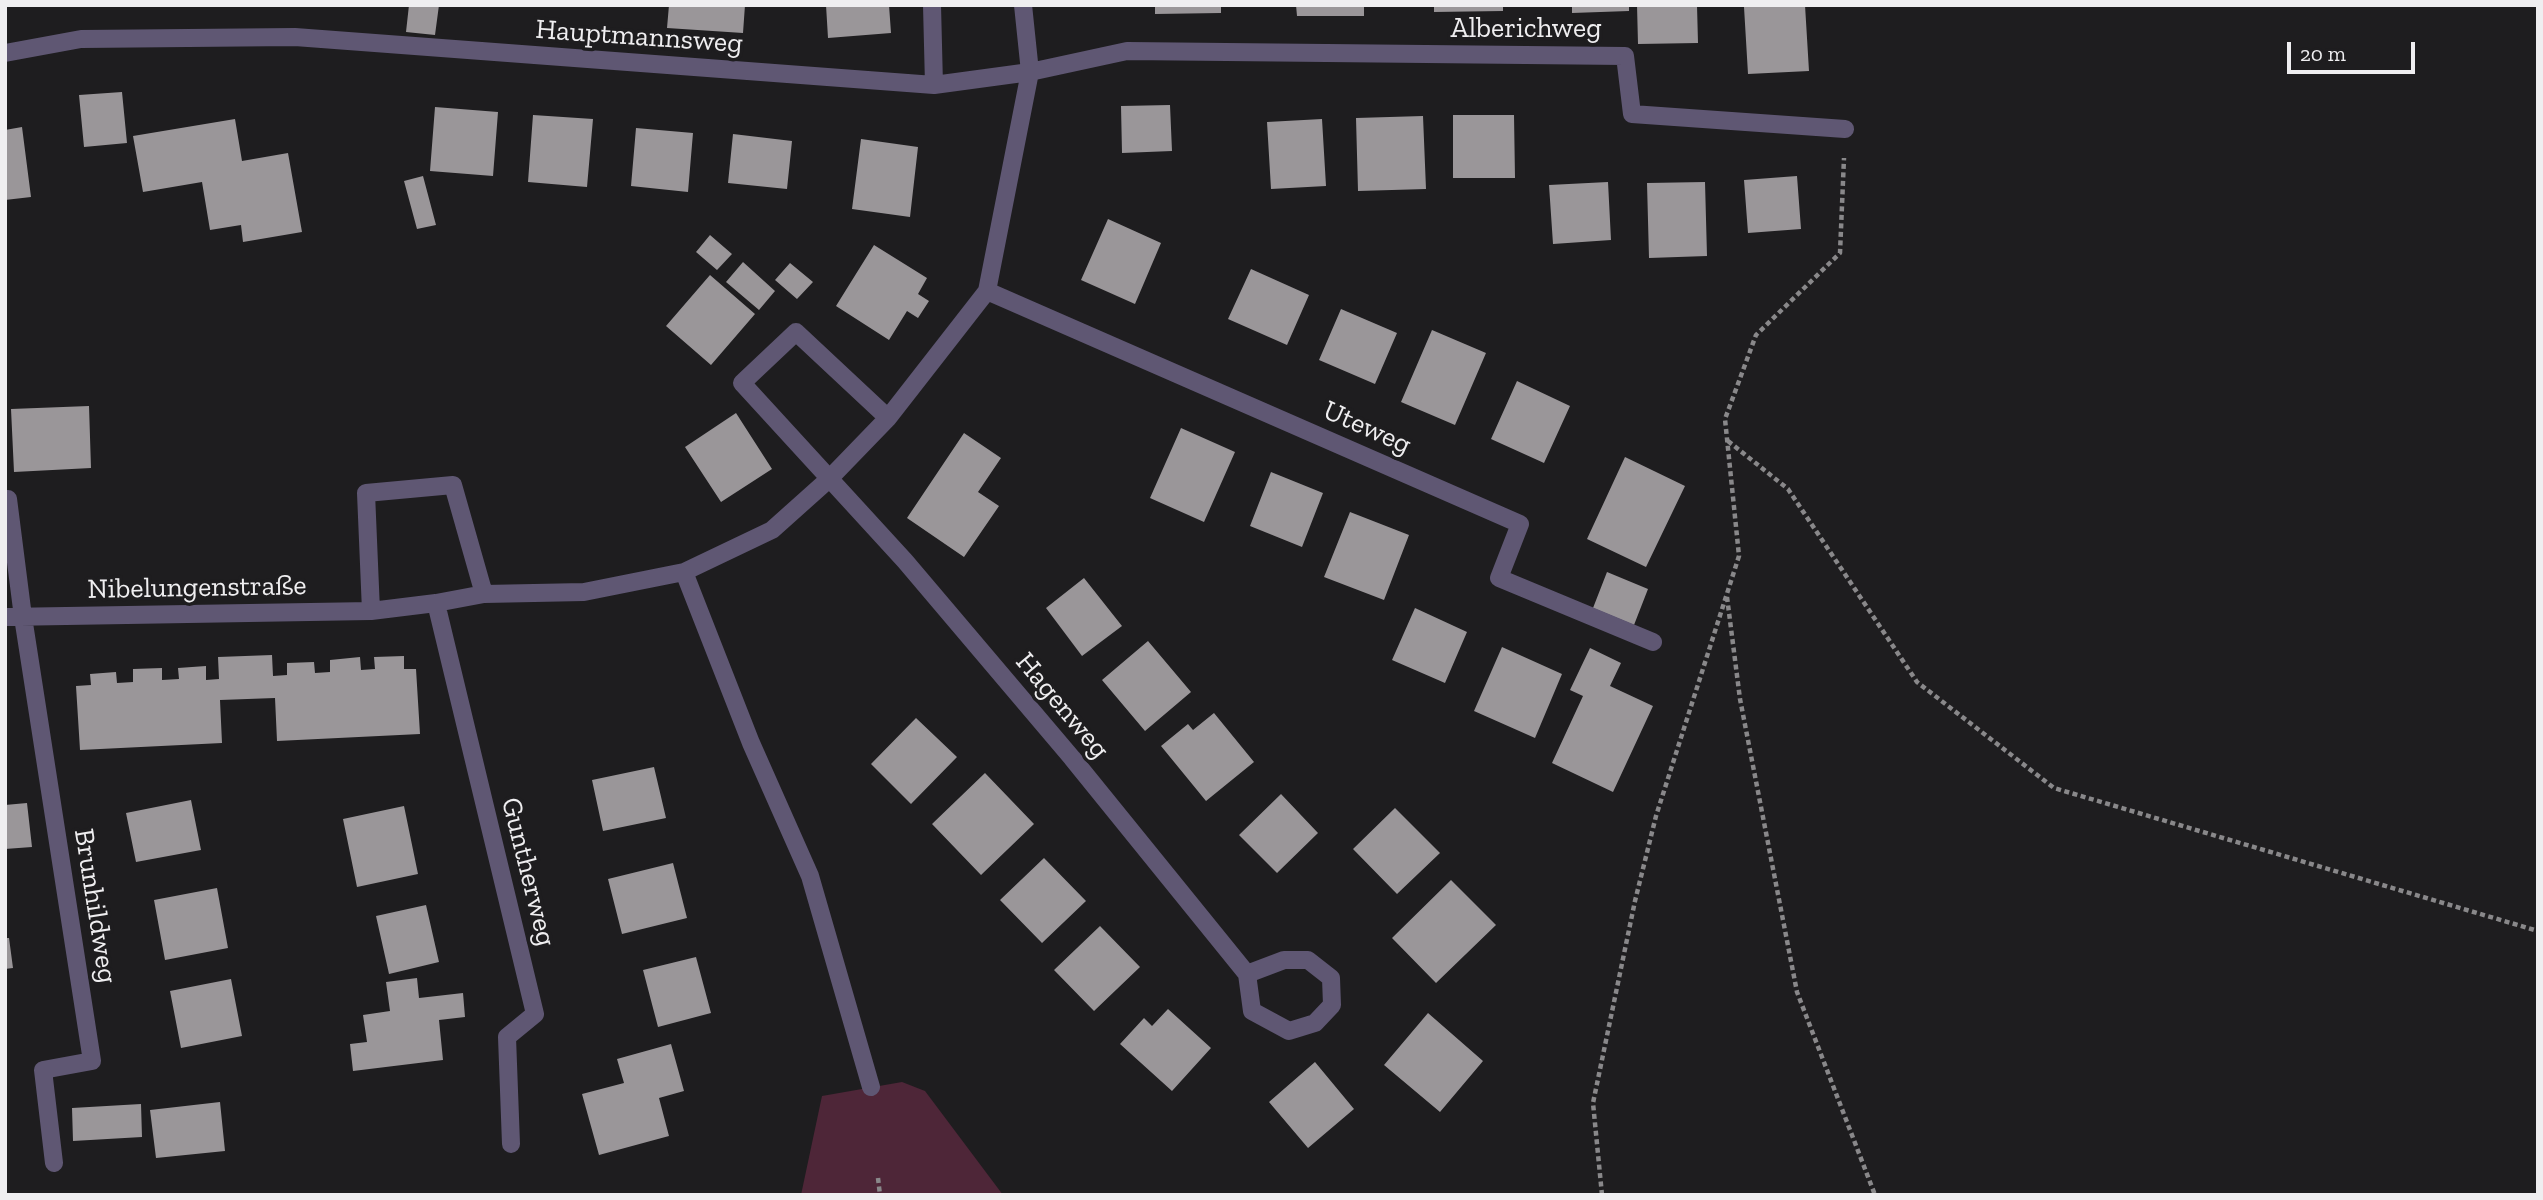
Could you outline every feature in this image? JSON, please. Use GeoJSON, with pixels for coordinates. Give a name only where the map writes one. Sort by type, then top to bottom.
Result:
{"type":"FeatureCollection","features":[{"type":"Feature","properties":{"kind":"street"},"geometry":{"type":"LineString","coordinates":[[932,5],[934,85]]}},
{"type":"Feature","properties":{"kind":"street"},"geometry":{"type":"LineString","coordinates":[[1023,5],[1030,72]]}},
{"type":"Feature","properties":{"kind":"street","name":"Hauptmannsweg"},"geometry":{"type":"LineString","coordinates":[[5,53],[81,39],[295,37],[934,85],[1030,72]]}},
{"type":"Feature","properties":{"kind":"street","name":"Alberichweg"},"geometry":{"type":"LineString","coordinates":[[1030,72],[1127,51],[1625,56],[1632,114],[1845,129]]}},
{"type":"Feature","properties":{"kind":"street","name":"Nibelungenstraße"},"geometry":{"type":"LineString","coordinates":[[14,617],[371,611],[484,594],[584,592],[684,572],[772,530],[829,479],[887,418],[987,291],[1030,72]]}},
{"type":"Feature","properties":{"kind":"street","name":"Uteweg"},"geometry":{"type":"LineString","coordinates":[[987,291],[1520,524],[1499,578],[1653,642]]}},
{"type":"Feature","properties":{"kind":"street"},"geometry":{"type":"LineString","coordinates":[[829,479],[742,383],[796,332],[887,418]]}},
{"type":"Feature","properties":{"kind":"street","name":"Hagenweg"},"geometry":{"type":"LineString","coordinates":[[829,479],[905,561],[1063,747],[1247,974]]}},
{"type":"Feature","properties":{"kind":"street"},"geometry":{"type":"LineString","coordinates":[[371,611],[366,493],[453,485],[484,594]]}},
{"type":"Feature","properties":{"kind":"street"},"geometry":{"type":"LineString","coordinates":[[5,499],[8,499],[14,617]]}},
{"type":"Feature","properties":{"kind":"street"},"geometry":{"type":"LineString","coordinates":[[684,572],[751,743],[810,876],[871,1087]]}},
{"type":"Feature","properties":{"kind":"street","name":"Guntherweg"},"geometry":{"type":"LineString","coordinates":[[436,603],[535,1014],[507,1037],[511,1144]]}},
{"type":"Feature","properties":{"kind":"street","name":"Brunhildweg"},"geometry":{"type":"LineString","coordinates":[[14,617],[92,1061],[43,1070],[54,1163]]}},
{"type":"Feature","properties":{"kind":"street"},"geometry":{"type":"LineString","coordinates":[[1284,960],[1308,960],[1331,978],[1332,1005],[1315,1023],[1289,1031],[1252,1011],[1247,974],[1284,960]]}},
{"type":"Feature","properties":{"kind":"path"},"geometry":{"type":"LineString","coordinates":[[1602,1195],[1593,1103],[1635,901],[1656,816],[1739,556],[1725,419],[1756,335],[1840,253],[1845,129]]}},
{"type":"Feature","properties":{"kind":"path"},"geometry":{"type":"LineString","coordinates":[[1727,440],[1788,489],[1917,682],[2054,789],[2538,931]]}},
{"type":"Feature","properties":{"kind":"path"},"geometry":{"type":"LineString","coordinates":[[1727,594],[1740,699],[1797,992],[1875,1195]]}},
{"type":"Feature","properties":{"kind":"path"},"geometry":{"type":"LineString","coordinates":[[878,1178],[880,1195]]}},
{"type":"Feature","properties":{"kind":"shaded area"},"geometry":{"type":"Polygon","coordinates":[[[902,1082],[925,1091],[1003,1195],[801,1195],[822,1096],[902,1082]]]}},
{"type":"Feature","properties":{"kind":"building"},"geometry":{"type":"Polygon","coordinates":[[[409,5],[439,5],[435,35],[406,32],[409,5]]]}},
{"type":"Feature","properties":{"kind":"building"},"geometry":{"type":"Polygon","coordinates":[[[669,5],[745,5],[743,33],[667,28],[669,5]]]}},
{"type":"Feature","properties":{"kind":"building"},"geometry":{"type":"Polygon","coordinates":[[[826,5],[889,5],[891,33],[828,38],[826,5]]]}},
{"type":"Feature","properties":{"kind":"building"},"geometry":{"type":"Polygon","coordinates":[[[1155,5],[1221,5],[1221,13],[1155,14],[1155,5]]]}},
{"type":"Feature","properties":{"kind":"building"},"geometry":{"type":"Polygon","coordinates":[[[1296,5],[1364,5],[1364,16],[1297,16],[1296,5]]]}},
{"type":"Feature","properties":{"kind":"building"},"geometry":{"type":"Polygon","coordinates":[[[1434,5],[1503,5],[1503,11],[1434,12],[1434,5]]]}},
{"type":"Feature","properties":{"kind":"building"},"geometry":{"type":"Polygon","coordinates":[[[1572,5],[1629,5],[1629,11],[1572,13],[1572,5]]]}},
{"type":"Feature","properties":{"kind":"building"},"geometry":{"type":"Polygon","coordinates":[[[1637,5],[1697,5],[1698,43],[1638,44],[1637,5]]]}},
{"type":"Feature","properties":{"kind":"building"},"geometry":{"type":"Polygon","coordinates":[[[1805,5],[1809,71],[1748,74],[1744,7],[1805,5]]]}},
{"type":"Feature","properties":{"kind":"building"},"geometry":{"type":"Polygon","coordinates":[[[122,92],[127,143],[84,147],[79,95],[122,92]]]}},
{"type":"Feature","properties":{"kind":"building"},"geometry":{"type":"Polygon","coordinates":[[[1170,105],[1172,151],[1122,153],[1121,106],[1170,105]]]}},
{"type":"Feature","properties":{"kind":"building"},"geometry":{"type":"Polygon","coordinates":[[[435,107],[498,112],[493,176],[430,171],[435,107]]]}},
{"type":"Feature","properties":{"kind":"building"},"geometry":{"type":"Polygon","coordinates":[[[533,115],[593,119],[587,187],[528,182],[533,115]]]}},
{"type":"Feature","properties":{"kind":"building"},"geometry":{"type":"Polygon","coordinates":[[[1453,115],[1514,115],[1515,178],[1453,178],[1453,115]]]}},
{"type":"Feature","properties":{"kind":"building"},"geometry":{"type":"Polygon","coordinates":[[[1423,116],[1426,189],[1358,191],[1356,118],[1423,116]]]}},
{"type":"Feature","properties":{"kind":"building"},"geometry":{"type":"Polygon","coordinates":[[[235,119],[242,161],[288,153],[302,232],[243,242],[241,225],[210,230],[202,182],[143,192],[133,136],[235,119]]]}},
{"type":"Feature","properties":{"kind":"building"},"geometry":{"type":"Polygon","coordinates":[[[1322,119],[1326,186],[1271,189],[1267,122],[1322,119]]]}},
{"type":"Feature","properties":{"kind":"building"},"geometry":{"type":"Polygon","coordinates":[[[22,127],[31,197],[5,200],[5,130],[22,127]]]}},
{"type":"Feature","properties":{"kind":"building"},"geometry":{"type":"Polygon","coordinates":[[[636,128],[693,133],[688,192],[631,186],[636,128]]]}},
{"type":"Feature","properties":{"kind":"building"},"geometry":{"type":"Polygon","coordinates":[[[733,134],[792,141],[787,189],[728,183],[733,134]]]}},
{"type":"Feature","properties":{"kind":"building"},"geometry":{"type":"Polygon","coordinates":[[[861,139],[918,147],[910,217],[852,209],[861,139]]]}},
{"type":"Feature","properties":{"kind":"building"},"geometry":{"type":"Polygon","coordinates":[[[423,176],[436,225],[417,229],[404,181],[423,176]]]}},
{"type":"Feature","properties":{"kind":"building"},"geometry":{"type":"Polygon","coordinates":[[[1797,176],[1801,229],[1748,233],[1744,180],[1797,176]]]}},
{"type":"Feature","properties":{"kind":"building"},"geometry":{"type":"Polygon","coordinates":[[[1608,182],[1611,240],[1553,244],[1549,185],[1608,182]]]}},
{"type":"Feature","properties":{"kind":"building"},"geometry":{"type":"Polygon","coordinates":[[[1705,182],[1707,256],[1649,258],[1647,183],[1705,182]]]}},
{"type":"Feature","properties":{"kind":"building"},"geometry":{"type":"Polygon","coordinates":[[[1108,219],[1161,243],[1135,304],[1081,280],[1108,219]]]}},
{"type":"Feature","properties":{"kind":"building"},"geometry":{"type":"Polygon","coordinates":[[[710,235],[732,254],[717,270],[696,252],[710,235]]]}},
{"type":"Feature","properties":{"kind":"building"},"geometry":{"type":"Polygon","coordinates":[[[874,245],[927,278],[918,294],[929,301],[918,318],[907,311],[889,340],[836,306],[874,245]]]}},
{"type":"Feature","properties":{"kind":"building"},"geometry":{"type":"Polygon","coordinates":[[[743,262],[775,291],[759,310],[726,282],[743,262]]]}},
{"type":"Feature","properties":{"kind":"building"},"geometry":{"type":"Polygon","coordinates":[[[790,263],[813,282],[797,299],[775,280],[790,263]]]}},
{"type":"Feature","properties":{"kind":"building"},"geometry":{"type":"Polygon","coordinates":[[[1251,269],[1309,295],[1287,345],[1228,319],[1251,269]]]}},
{"type":"Feature","properties":{"kind":"building"},"geometry":{"type":"Polygon","coordinates":[[[710,275],[755,314],[711,365],[666,326],[710,275]]]}},
{"type":"Feature","properties":{"kind":"building"},"geometry":{"type":"Polygon","coordinates":[[[1341,309],[1397,333],[1375,384],[1319,360],[1341,309]]]}},
{"type":"Feature","properties":{"kind":"building"},"geometry":{"type":"Polygon","coordinates":[[[1432,330],[1486,353],[1455,425],[1401,402],[1432,330]]]}},
{"type":"Feature","properties":{"kind":"building"},"geometry":{"type":"Polygon","coordinates":[[[1517,381],[1570,406],[1544,463],[1491,439],[1517,381]]]}},
{"type":"Feature","properties":{"kind":"building"},"geometry":{"type":"Polygon","coordinates":[[[89,406],[91,468],[14,472],[11,409],[89,406]]]}},
{"type":"Feature","properties":{"kind":"building"},"geometry":{"type":"Polygon","coordinates":[[[736,413],[772,469],[721,502],[685,447],[736,413]]]}},
{"type":"Feature","properties":{"kind":"building"},"geometry":{"type":"Polygon","coordinates":[[[1181,428],[1235,452],[1204,522],[1150,498],[1181,428]]]}},
{"type":"Feature","properties":{"kind":"building"},"geometry":{"type":"Polygon","coordinates":[[[964,433],[1001,458],[978,492],[999,506],[964,557],[907,518],[964,433]]]}},
{"type":"Feature","properties":{"kind":"building"},"geometry":{"type":"Polygon","coordinates":[[[1625,457],[1685,486],[1646,567],[1587,539],[1625,457]]]}},
{"type":"Feature","properties":{"kind":"building"},"geometry":{"type":"Polygon","coordinates":[[[1271,472],[1323,493],[1302,547],[1250,526],[1271,472]]]}},
{"type":"Feature","properties":{"kind":"building"},"geometry":{"type":"Polygon","coordinates":[[[1350,512],[1409,535],[1384,600],[1324,577],[1350,512]]]}},
{"type":"Feature","properties":{"kind":"building"},"geometry":{"type":"Polygon","coordinates":[[[1607,572],[1648,589],[1634,625],[1593,608],[1607,572]]]}},
{"type":"Feature","properties":{"kind":"building"},"geometry":{"type":"Polygon","coordinates":[[[1084,578],[1122,626],[1082,656],[1046,608],[1084,578]]]}},
{"type":"Feature","properties":{"kind":"building"},"geometry":{"type":"Polygon","coordinates":[[[1415,608],[1467,632],[1445,683],[1392,660],[1415,608]]]}},
{"type":"Feature","properties":{"kind":"building"},"geometry":{"type":"Polygon","coordinates":[[[1148,641],[1191,692],[1145,731],[1102,680],[1148,641]]]}},
{"type":"Feature","properties":{"kind":"building"},"geometry":{"type":"Polygon","coordinates":[[[1502,647],[1562,674],[1535,738],[1474,711],[1502,647]]]}},
{"type":"Feature","properties":{"kind":"building"},"geometry":{"type":"Polygon","coordinates":[[[1590,648],[1621,663],[1610,686],[1653,706],[1613,792],[1552,763],[1583,696],[1570,690],[1590,648]]]}},
{"type":"Feature","properties":{"kind":"building"},"geometry":{"type":"Polygon","coordinates":[[[272,655],[273,676],[287,675],[287,663],[314,662],[315,673],[330,672],[330,660],[360,657],[361,670],[375,669],[374,657],[404,656],[404,669],[416,669],[420,734],[277,741],[275,698],[220,700],[222,743],[80,750],[76,686],[91,685],[90,674],[116,672],[117,683],[133,682],[133,669],[162,668],[162,680],[179,679],[178,668],[206,666],[206,680],[219,679],[218,657],[272,655]]]}},
{"type":"Feature","properties":{"kind":"building"},"geometry":{"type":"Polygon","coordinates":[[[1214,713],[1254,762],[1206,801],[1161,746],[1188,724],[1193,730],[1214,713]]]}},
{"type":"Feature","properties":{"kind":"building"},"geometry":{"type":"Polygon","coordinates":[[[916,718],[957,757],[911,804],[871,764],[916,718]]]}},
{"type":"Feature","properties":{"kind":"building"},"geometry":{"type":"Polygon","coordinates":[[[654,767],[666,818],[603,831],[592,780],[654,767]]]}},
{"type":"Feature","properties":{"kind":"building"},"geometry":{"type":"Polygon","coordinates":[[[985,773],[1034,824],[981,875],[932,824],[985,773]]]}},
{"type":"Feature","properties":{"kind":"building"},"geometry":{"type":"Polygon","coordinates":[[[1281,794],[1318,833],[1277,873],[1239,835],[1281,794]]]}},
{"type":"Feature","properties":{"kind":"building"},"geometry":{"type":"Polygon","coordinates":[[[191,800],[201,850],[136,862],[126,813],[191,800]]]}},
{"type":"Feature","properties":{"kind":"building"},"geometry":{"type":"Polygon","coordinates":[[[27,803],[32,847],[5,849],[5,805],[27,803]]]}},
{"type":"Feature","properties":{"kind":"building"},"geometry":{"type":"Polygon","coordinates":[[[404,806],[418,874],[357,887],[343,819],[404,806]]]}},
{"type":"Feature","properties":{"kind":"building"},"geometry":{"type":"Polygon","coordinates":[[[1395,808],[1440,853],[1397,894],[1353,849],[1395,808]]]}},
{"type":"Feature","properties":{"kind":"building"},"geometry":{"type":"Polygon","coordinates":[[[1044,858],[1086,901],[1042,943],[1000,900],[1044,858]]]}},
{"type":"Feature","properties":{"kind":"building"},"geometry":{"type":"Polygon","coordinates":[[[673,863],[687,918],[622,934],[608,879],[673,863]]]}},
{"type":"Feature","properties":{"kind":"building"},"geometry":{"type":"Polygon","coordinates":[[[1451,880],[1496,925],[1436,983],[1392,938],[1451,880]]]}},
{"type":"Feature","properties":{"kind":"building"},"geometry":{"type":"Polygon","coordinates":[[[217,888],[228,948],[165,960],[154,900],[217,888]]]}},
{"type":"Feature","properties":{"kind":"building"},"geometry":{"type":"Polygon","coordinates":[[[426,905],[439,962],[389,974],[376,916],[426,905]]]}},
{"type":"Feature","properties":{"kind":"building"},"geometry":{"type":"Polygon","coordinates":[[[1100,926],[1140,967],[1094,1011],[1054,970],[1100,926]]]}},
{"type":"Feature","properties":{"kind":"building"},"geometry":{"type":"Polygon","coordinates":[[[5,938],[9,938],[13,968],[5,969],[5,938]]]}},
{"type":"Feature","properties":{"kind":"building"},"geometry":{"type":"Polygon","coordinates":[[[696,957],[711,1013],[658,1027],[643,970],[696,957]]]}},
{"type":"Feature","properties":{"kind":"building"},"geometry":{"type":"Polygon","coordinates":[[[417,978],[419,998],[463,993],[465,1017],[439,1020],[443,1060],[353,1071],[350,1044],[367,1042],[363,1015],[390,1011],[386,982],[417,978]]]}},
{"type":"Feature","properties":{"kind":"building"},"geometry":{"type":"Polygon","coordinates":[[[231,979],[242,1036],[181,1048],[170,991],[231,979]]]}},
{"type":"Feature","properties":{"kind":"building"},"geometry":{"type":"Polygon","coordinates":[[[1168,1009],[1211,1048],[1172,1091],[1120,1044],[1144,1018],[1152,1026],[1168,1009]]]}},
{"type":"Feature","properties":{"kind":"building"},"geometry":{"type":"Polygon","coordinates":[[[1428,1013],[1483,1061],[1440,1112],[1384,1065],[1428,1013]]]}},
{"type":"Feature","properties":{"kind":"building"},"geometry":{"type":"Polygon","coordinates":[[[671,1044],[684,1091],[659,1098],[669,1136],[599,1155],[582,1094],[624,1083],[617,1059],[671,1044]]]}},
{"type":"Feature","properties":{"kind":"building"},"geometry":{"type":"Polygon","coordinates":[[[1315,1062],[1354,1109],[1308,1148],[1269,1102],[1315,1062]]]}},
{"type":"Feature","properties":{"kind":"building"},"geometry":{"type":"Polygon","coordinates":[[[220,1102],[225,1151],[156,1158],[150,1110],[220,1102]]]}},
{"type":"Feature","properties":{"kind":"building"},"geometry":{"type":"Polygon","coordinates":[[[141,1104],[142,1137],[73,1141],[72,1108],[141,1104]]]}}]}
